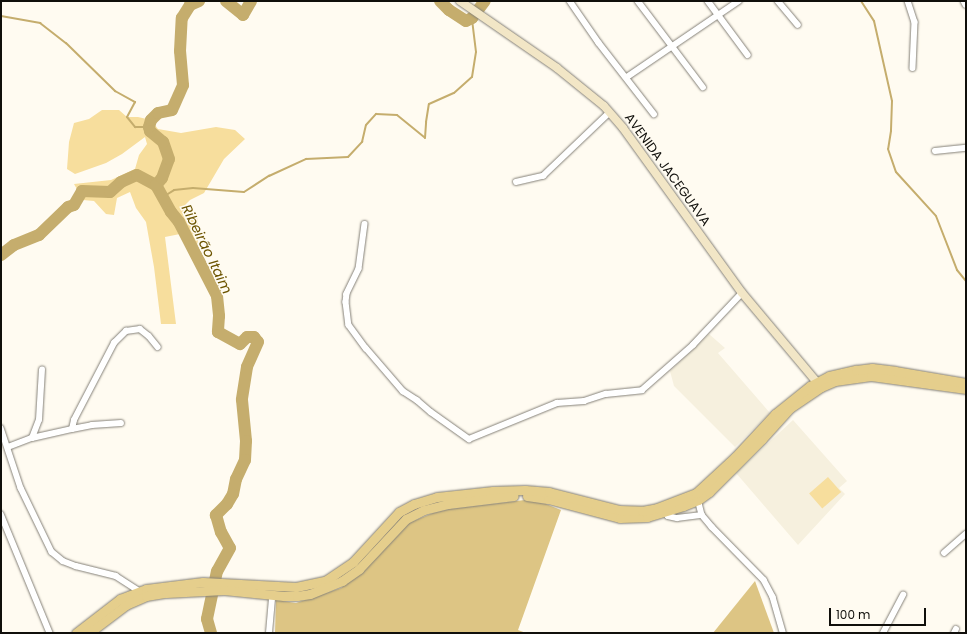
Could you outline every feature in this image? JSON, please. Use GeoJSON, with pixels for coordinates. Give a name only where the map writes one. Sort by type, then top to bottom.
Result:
{"type":"FeatureCollection","features":[{"type":"Feature","properties":{"kind":"main road","name":"AVENIDA JACEGUAVA"},"geometry":{"type":"LineString","coordinates":[[460,1],[585,89],[609,113],[623,128],[742,293],[819,384]]}},
{"type":"Feature","properties":{"kind":"main road"},"geometry":{"type":"LineString","coordinates":[[228,585],[267,590],[272,595],[297,596],[310,594],[342,581],[359,569],[406,519],[432,507],[448,504],[524,496],[548,499],[620,518],[648,517],[663,509],[697,496],[729,473],[790,408],[819,384],[841,373],[872,368],[895,370],[966,382]]}},
{"type":"Feature","properties":{"kind":"main road"},"geometry":{"type":"LineString","coordinates":[[819,384],[871,376],[966,389]]}},
{"type":"Feature","properties":{"kind":"main road"},"geometry":{"type":"LineString","coordinates":[[272,595],[274,591],[325,581],[338,573],[367,548],[399,512],[414,504],[437,497],[493,491],[525,490],[549,492],[619,510],[642,511],[663,509]]}},
{"type":"Feature","properties":{"kind":"main road"},"geometry":{"type":"LineString","coordinates":[[76,633],[120,599],[143,593],[202,586],[228,585],[296,587]]}},
{"type":"Feature","properties":{"kind":"main road"},"geometry":{"type":"LineString","coordinates":[[89,633],[143,593]]}},
{"type":"Feature","properties":{"kind":"street"},"geometry":{"type":"LineString","coordinates":[[570,1],[599,43],[627,77],[654,114]]}},
{"type":"Feature","properties":{"kind":"street"},"geometry":{"type":"LineString","coordinates":[[638,1],[703,87]]}},
{"type":"Feature","properties":{"kind":"street"},"geometry":{"type":"LineString","coordinates":[[708,1],[748,56]]}},
{"type":"Feature","properties":{"kind":"street"},"geometry":{"type":"LineString","coordinates":[[627,77],[739,1]]}},
{"type":"Feature","properties":{"kind":"street"},"geometry":{"type":"LineString","coordinates":[[778,1],[798,25]]}},
{"type":"Feature","properties":{"kind":"street"},"geometry":{"type":"LineString","coordinates":[[908,1],[915,22],[913,68]]}},
{"type":"Feature","properties":{"kind":"street"},"geometry":{"type":"LineString","coordinates":[[964,1],[966,5]]}},
{"type":"Feature","properties":{"kind":"street"},"geometry":{"type":"LineString","coordinates":[[516,182],[543,176],[609,113]]}},
{"type":"Feature","properties":{"kind":"street"},"geometry":{"type":"LineString","coordinates":[[935,151],[966,148]]}},
{"type":"Feature","properties":{"kind":"street"},"geometry":{"type":"LineString","coordinates":[[365,224],[359,269],[347,294],[346,302],[350,325],[366,348],[403,391],[417,400],[430,412],[470,439],[557,403],[584,400],[606,394],[642,390],[693,345],[742,293]]}},
{"type":"Feature","properties":{"kind":"street"},"geometry":{"type":"LineString","coordinates":[[72,429],[74,420],[84,400],[114,343],[121,334],[131,329],[140,329],[149,336],[158,347]]}},
{"type":"Feature","properties":{"kind":"street"},"geometry":{"type":"LineString","coordinates":[[32,438],[38,420],[42,370]]}},
{"type":"Feature","properties":{"kind":"street"},"geometry":{"type":"LineString","coordinates":[[8,447],[32,438],[92,424],[121,423]]}},
{"type":"Feature","properties":{"kind":"street"},"geometry":{"type":"LineString","coordinates":[[1,428],[21,488],[52,552],[63,561],[76,566],[116,576],[143,593]]}},
{"type":"Feature","properties":{"kind":"street"},"geometry":{"type":"LineString","coordinates":[[697,496],[702,515],[764,580],[773,597],[783,633]]}},
{"type":"Feature","properties":{"kind":"street"},"geometry":{"type":"LineString","coordinates":[[663,509],[670,517],[677,518],[702,515]]}},
{"type":"Feature","properties":{"kind":"street"},"geometry":{"type":"LineString","coordinates":[[1,514],[50,633]]}},
{"type":"Feature","properties":{"kind":"street"},"geometry":{"type":"LineString","coordinates":[[944,553],[966,534]]}},
{"type":"Feature","properties":{"kind":"street"},"geometry":{"type":"LineString","coordinates":[[269,633],[272,595]]}},
{"type":"Feature","properties":{"kind":"street"},"geometry":{"type":"LineString","coordinates":[[883,633],[903,595]]}},
{"type":"Feature","properties":{"kind":"shaded area"},"geometry":{"type":"Polygon","coordinates":[[[102,110],[119,110],[127,117],[138,117],[151,120],[158,129],[181,133],[216,127],[235,130],[245,139],[224,159],[204,193],[190,200],[184,206],[197,214],[199,234],[197,246],[180,234],[165,237],[176,324],[161,324],[154,267],[146,222],[136,208],[130,192],[117,198],[114,215],[106,214],[94,201],[83,200],[74,184],[111,180],[135,169],[139,155],[147,144],[145,137],[122,154],[106,163],[75,174],[67,169],[69,142],[74,123],[89,119],[102,110]]]}},
{"type":"Feature","properties":{"kind":"shaded area"},"geometry":{"type":"Polygon","coordinates":[[[709,334],[725,348],[718,353],[770,413],[735,447],[674,386],[670,371],[709,334]]]}},
{"type":"Feature","properties":{"kind":"shaded area"},"geometry":{"type":"Polygon","coordinates":[[[793,420],[847,481],[839,488],[845,494],[798,545],[736,473],[793,420]]]}},
{"type":"Feature","properties":{"kind":"shaded area"},"geometry":{"type":"Polygon","coordinates":[[[828,477],[841,492],[822,508],[809,493],[828,477]]]}},
{"type":"Feature","properties":{"kind":"shaded area"},"geometry":{"type":"Polygon","coordinates":[[[525,500],[546,504],[561,510],[518,630],[526,633],[275,633],[276,600],[296,603],[341,588],[363,571],[406,524],[433,513],[449,509],[525,500]]]}},
{"type":"Feature","properties":{"kind":"shaded area"},"geometry":{"type":"Polygon","coordinates":[[[755,581],[774,633],[713,633],[755,581]]]}},
{"type":"Feature","properties":{"kind":"waterway"},"geometry":{"type":"LineString","coordinates":[[1,255],[14,245],[39,235],[68,207],[74,205],[82,191],[110,192],[121,182],[137,175],[156,185],[162,178],[169,159],[163,142],[150,131],[149,127],[151,120],[158,113],[172,110],[183,85],[180,51],[182,18],[190,5],[199,1]]}},
{"type":"Feature","properties":{"kind":"waterway"},"geometry":{"type":"LineString","coordinates":[[226,1],[243,15],[251,1]]}},
{"type":"Feature","properties":{"kind":"waterway"},"geometry":{"type":"LineString","coordinates":[[440,1],[449,10],[466,21],[472,18],[485,1]]}},
{"type":"Feature","properties":{"kind":"waterway"},"geometry":{"type":"LineString","coordinates":[[861,1],[874,21],[892,101],[891,131],[888,149],[896,172],[936,216],[957,270],[966,281]]}},
{"type":"Feature","properties":{"kind":"waterway"},"geometry":{"type":"LineString","coordinates":[[1,16],[40,23],[66,43],[115,91],[135,102],[127,117],[135,127],[149,127]]}},
{"type":"Feature","properties":{"kind":"waterway"},"geometry":{"type":"LineString","coordinates":[[163,197],[174,190],[193,188],[244,192],[269,176],[306,159],[348,157],[362,142],[366,125],[376,114],[397,115],[425,138],[429,104],[454,93],[472,77],[476,52],[472,18]]}},
{"type":"Feature","properties":{"kind":"waterway","name":"Ribeirão Itaim"},"geometry":{"type":"LineString","coordinates":[[156,185],[171,212],[179,222],[217,296],[219,316],[218,332],[240,344],[247,337],[254,337],[258,342],[247,367],[242,400],[246,441],[245,460],[236,479],[233,494],[227,504],[216,515],[221,532],[230,548],[217,571],[207,619],[211,633]]}}]}
